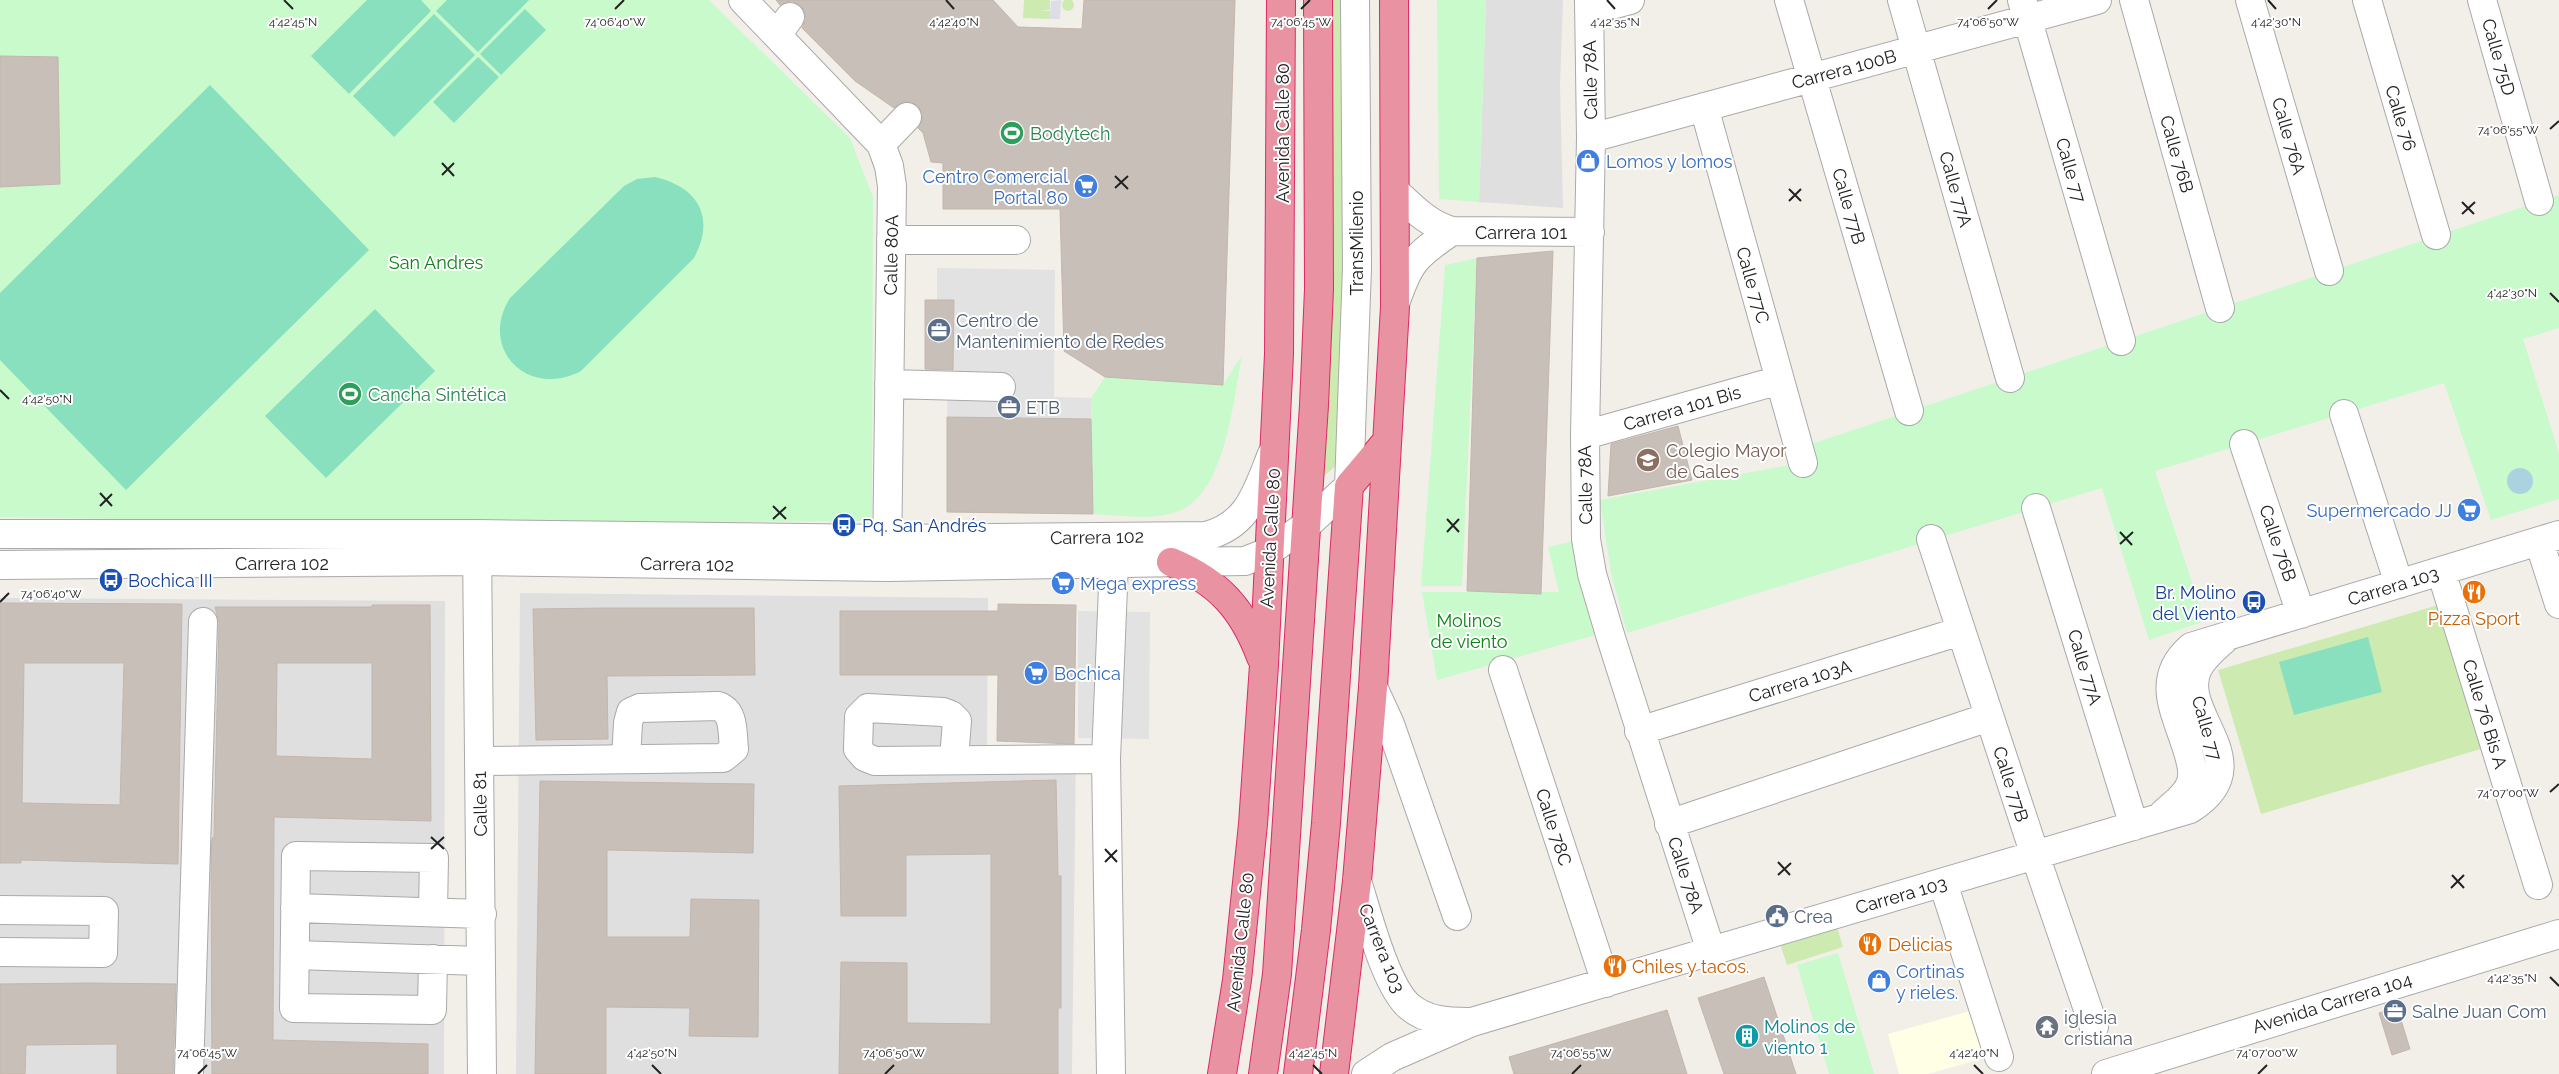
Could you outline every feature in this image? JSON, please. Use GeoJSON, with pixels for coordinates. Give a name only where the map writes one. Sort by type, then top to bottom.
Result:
{"type":"FeatureCollection","features":[{"type":"Feature","properties":{"kind":"highway","name":"Avenida Calle 80"},"geometry":{"type":"LineString","coordinates":[[1222,1074],[1238,970],[1253,824],[1264,665],[1268,552],[1275,448],[1282,234],[1282,0]]}},
{"type":"Feature","properties":{"kind":"highway","name":"Avenida Calle 80"},"geometry":{"type":"LineString","coordinates":[[1263,1074],[1277,974],[1308,524],[1319,289],[1318,0]]}},
{"type":"Feature","properties":{"kind":"highway"},"geometry":{"type":"LineString","coordinates":[[1334,1074],[1357,881],[1373,687],[1395,307],[1394,0]]}},
{"type":"Feature","properties":{"kind":"highway"},"geometry":{"type":"LineString","coordinates":[[1298,1074],[1316,930],[1326,823],[1349,486],[1387,441]]}},
{"type":"Feature","properties":{"kind":"highway"},"geometry":{"type":"LineString","coordinates":[[1171,562],[1211,583],[1228,598],[1254,638],[1264,665]]}},
{"type":"Feature","properties":{"kind":"street","name":"Calle 80A"},"geometry":{"type":"LineString","coordinates":[[744,0],[783,26],[881,144],[890,166],[888,567]]}},
{"type":"Feature","properties":{"kind":"street","name":"TransMilenio"},"geometry":{"type":"LineString","coordinates":[[1349,486],[1357,268],[1355,0]]}},
{"type":"Feature","properties":{"kind":"street"},"geometry":{"type":"LineString","coordinates":[[1589,6],[1630,0]]}},
{"type":"Feature","properties":{"kind":"street","name":"Calle 77B"},"geometry":{"type":"LineString","coordinates":[[1789,0],[1909,412]]}},
{"type":"Feature","properties":{"kind":"street","name":"Calle 77A"},"geometry":{"type":"LineString","coordinates":[[1902,0],[2010,378]]}},
{"type":"Feature","properties":{"kind":"street","name":"Carrera 100B"},"geometry":{"type":"LineString","coordinates":[[1591,138],[1916,50],[2024,10],[2097,0]]}},
{"type":"Feature","properties":{"kind":"street","name":"Calle 76B"},"geometry":{"type":"LineString","coordinates":[[2134,0],[2220,308]]}},
{"type":"Feature","properties":{"kind":"street","name":"Calle 76A"},"geometry":{"type":"LineString","coordinates":[[2250,0],[2329,271]]}},
{"type":"Feature","properties":{"kind":"street","name":"Calle 76"},"geometry":{"type":"LineString","coordinates":[[2367,0],[2436,235]]}},
{"type":"Feature","properties":{"kind":"street","name":"Calle 75D"},"geometry":{"type":"LineString","coordinates":[[2482,0],[2540,201]]}},
{"type":"Feature","properties":{"kind":"street","name":"Calle 78A"},"geometry":{"type":"LineString","coordinates":[[1589,6],[1591,138],[1584,502],[1586,539],[1592,574],[1639,730],[1711,951]]}},
{"type":"Feature","properties":{"kind":"street","name":"Calle 77"},"geometry":{"type":"LineString","coordinates":[[2024,10],[2121,340]]}},
{"type":"Feature","properties":{"kind":"street","name":"Calle 77C"},"geometry":{"type":"LineString","coordinates":[[1704,107],[1803,463]]}},
{"type":"Feature","properties":{"kind":"street"},"geometry":{"type":"LineString","coordinates":[[881,144],[907,117]]}},
{"type":"Feature","properties":{"kind":"street","name":"Carrera 101"},"geometry":{"type":"LineString","coordinates":[[1395,191],[1426,219],[1436,226],[1452,232],[1590,232]]}},
{"type":"Feature","properties":{"kind":"street","name":"Carrera 101"},"geometry":{"type":"LineString","coordinates":[[1395,307],[1406,273],[1413,262],[1428,247],[1452,232]]}},
{"type":"Feature","properties":{"kind":"street"},"geometry":{"type":"LineString","coordinates":[[891,240],[1016,240]]}},
{"type":"Feature","properties":{"kind":"street","name":"Carrera 101 Bis"},"geometry":{"type":"LineString","coordinates":[[1585,435],[1780,380]]}},
{"type":"Feature","properties":{"kind":"street"},"geometry":{"type":"LineString","coordinates":[[889,384],[1001,387]]}},
{"type":"Feature","properties":{"kind":"street"},"geometry":{"type":"LineString","coordinates":[[2344,414],[2399,584]]}},
{"type":"Feature","properties":{"kind":"street","name":"Calle 76B"},"geometry":{"type":"LineString","coordinates":[[2244,444],[2301,614]]}},
{"type":"Feature","properties":{"kind":"street","name":"Carrera 102"},"geometry":{"type":"LineString","coordinates":[[0,565],[478,548],[1212,534],[1239,520],[1255,497],[1275,448]]}},
{"type":"Feature","properties":{"kind":"street","name":"Carrera 102"},"geometry":{"type":"LineString","coordinates":[[0,534],[478,548],[888,567],[1245,561],[1268,552],[1308,524],[1349,486]]}},
{"type":"Feature","properties":{"kind":"street","name":"Calle 77A"},"geometry":{"type":"LineString","coordinates":[[2036,508],[2145,823]]}},
{"type":"Feature","properties":{"kind":"street"},"geometry":{"type":"LineString","coordinates":[[2549,538],[2559,604]]}},
{"type":"Feature","properties":{"kind":"street","name":"Carrera 103"},"geometry":{"type":"LineString","coordinates":[[2227,637],[2549,538]]}},
{"type":"Feature","properties":{"kind":"street","name":"Calle 77B"},"geometry":{"type":"LineString","coordinates":[[1932,540],[1989,717],[2094,1027]]}},
{"type":"Feature","properties":{"kind":"street","name":"Calle 81"},"geometry":{"type":"LineString","coordinates":[[478,548],[482,1074]]}},
{"type":"Feature","properties":{"kind":"street"},"geometry":{"type":"LineString","coordinates":[[1111,1074],[1106,759],[1114,562]]}},
{"type":"Feature","properties":{"kind":"street","name":"Calle 76 Bis A"},"geometry":{"type":"LineString","coordinates":[[2442,571],[2538,884]]}},
{"type":"Feature","properties":{"kind":"street"},"geometry":{"type":"LineString","coordinates":[[189,1074],[203,622]]}},
{"type":"Feature","properties":{"kind":"street","name":"Carrera 103A"},"geometry":{"type":"LineString","coordinates":[[1639,730],[1961,631]]}},
{"type":"Feature","properties":{"kind":"street","name":"Calle 77"},"geometry":{"type":"LineString","coordinates":[[2145,823],[2190,810],[2210,794],[2217,784],[2219,773],[2218,756],[2196,695],[2195,680],[2202,662],[2227,637]]}},
{"type":"Feature","properties":{"kind":"street","name":"Calle 78C"},"geometry":{"type":"LineString","coordinates":[[1503,670],[1606,983]]}},
{"type":"Feature","properties":{"kind":"street"},"geometry":{"type":"LineString","coordinates":[[1373,687],[1390,724],[1457,916]]}},
{"type":"Feature","properties":{"kind":"street"},"geometry":{"type":"LineString","coordinates":[[1669,824],[1989,717]]}},
{"type":"Feature","properties":{"kind":"street"},"geometry":{"type":"LineString","coordinates":[[954,759],[1106,759]]}},
{"type":"Feature","properties":{"kind":"street"},"geometry":{"type":"LineString","coordinates":[[480,761],[626,760]]}},
{"type":"Feature","properties":{"kind":"street","name":"Carrera 103"},"geometry":{"type":"LineString","coordinates":[[1366,1074],[1392,1057],[1472,1022],[2145,823]]}},
{"type":"Feature","properties":{"kind":"street"},"geometry":{"type":"LineString","coordinates":[[433,912],[434,858],[296,856],[294,1008],[432,1010],[433,959]]}},
{"type":"Feature","properties":{"kind":"street","name":"Carrera 103"},"geometry":{"type":"LineString","coordinates":[[1357,881],[1386,967],[1398,994],[1410,1007],[1424,1016],[1446,1022],[1472,1022]]}},
{"type":"Feature","properties":{"kind":"street"},"geometry":{"type":"LineString","coordinates":[[1943,883],[2000,1057]]}},
{"type":"Feature","properties":{"kind":"street"},"geometry":{"type":"LineString","coordinates":[[295,908],[482,914]]}},
{"type":"Feature","properties":{"kind":"street"},"geometry":{"type":"LineString","coordinates":[[0,910],[104,911],[104,920],[103,954],[0,952]]}},
{"type":"Feature","properties":{"kind":"street","name":"Avenida Carrera 104"},"geometry":{"type":"LineString","coordinates":[[2106,1074],[2559,934]]}},
{"type":"Feature","properties":{"kind":"street"},"geometry":{"type":"LineString","coordinates":[[295,955],[480,961]]}},
{"type":"Feature","properties":{"kind":"shaded area"},"geometry":{"type":"Polygon","coordinates":[[[1061,0],[1060,19],[1050,19],[1051,1],[1061,0]]]}},
{"type":"Feature","properties":{"kind":"shaded area"},"geometry":{"type":"Polygon","coordinates":[[[1486,0],[1563,0],[1560,85],[1563,208],[1479,202],[1486,0]]]}},
{"type":"Feature","properties":{"kind":"shaded area"},"geometry":{"type":"Polygon","coordinates":[[[937,268],[1055,270],[1054,397],[1091,398],[1091,419],[947,417],[948,372],[953,372],[954,301],[937,300],[937,268]]]}},
{"type":"Feature","properties":{"kind":"shaded area"},"geometry":{"type":"Polygon","coordinates":[[[520,593],[988,598],[987,749],[1076,749],[1072,1074],[516,1074],[520,593]]]}},
{"type":"Feature","properties":{"kind":"shaded area"},"geometry":{"type":"Polygon","coordinates":[[[0,598],[445,601],[444,1074],[0,1074],[0,598]]]}},
{"type":"Feature","properties":{"kind":"shaded area"},"geometry":{"type":"Polygon","coordinates":[[[1078,611],[1150,612],[1149,739],[1078,738],[1078,611]]]}},
{"type":"Feature","properties":{"kind":"shaded area"},"geometry":{"type":"Polygon","coordinates":[[[1977,1009],[1991,1056],[1928,1074],[1899,1074],[1888,1034],[1977,1009]]]}},
{"type":"Feature","properties":{"kind":"green space"},"geometry":{"type":"Polygon","coordinates":[[[1066,-1],[1070,-1],[1074,5],[1070,11],[1066,11],[1062,7],[1062,3],[1066,-1]]]}},
{"type":"Feature","properties":{"kind":"green space","name":"San Andres"},"geometry":{"type":"Polygon","coordinates":[[[0,0],[709,0],[850,138],[873,197],[872,521],[396,524],[0,517],[0,0]]]}},
{"type":"Feature","properties":{"kind":"green space"},"geometry":{"type":"Polygon","coordinates":[[[367,0],[421,0],[431,11],[349,94],[311,56],[367,0]]]}},
{"type":"Feature","properties":{"kind":"green space"},"geometry":{"type":"Polygon","coordinates":[[[447,0],[529,0],[478,52],[436,11],[447,0]]]}},
{"type":"Feature","properties":{"kind":"green space"},"geometry":{"type":"Polygon","coordinates":[[[1024,0],[1050,0],[1050,10],[1038,10],[1051,11],[1050,19],[1023,18],[1024,0]]]}},
{"type":"Feature","properties":{"kind":"green space"},"geometry":{"type":"Polygon","coordinates":[[[1331,0],[1345,0],[1346,220],[1340,462],[1324,476],[1331,226],[1331,0]]]}},
{"type":"Feature","properties":{"kind":"green space"},"geometry":{"type":"Polygon","coordinates":[[[1437,0],[1486,0],[1479,202],[1439,199],[1437,0]]]}},
{"type":"Feature","properties":{"kind":"green space"},"geometry":{"type":"Polygon","coordinates":[[[525,9],[546,30],[501,75],[480,54],[525,9]]]}},
{"type":"Feature","properties":{"kind":"green space"},"geometry":{"type":"Polygon","coordinates":[[[434,14],[475,55],[394,137],[353,96],[434,14]]]}},
{"type":"Feature","properties":{"kind":"green space"},"geometry":{"type":"Polygon","coordinates":[[[478,57],[499,77],[454,123],[433,102],[478,57]]]}},
{"type":"Feature","properties":{"kind":"green space"},"geometry":{"type":"Polygon","coordinates":[[[210,85],[369,250],[126,490],[0,360],[0,293],[210,85]]]}},
{"type":"Feature","properties":{"kind":"green space"},"geometry":{"type":"Polygon","coordinates":[[[655,177],[682,188],[692,196],[699,206],[703,217],[703,229],[694,258],[581,371],[561,378],[543,379],[527,374],[514,364],[504,351],[500,335],[502,317],[510,298],[624,186],[637,179],[655,177]]]}},
{"type":"Feature","properties":{"kind":"green space"},"geometry":{"type":"Polygon","coordinates":[[[2559,195],[2559,328],[2523,339],[2559,453],[2559,499],[2491,520],[2444,383],[2155,471],[2205,621],[2149,640],[2102,488],[1627,633],[1611,573],[1600,500],[1790,465],[1799,448],[2559,195]]]}},
{"type":"Feature","properties":{"kind":"green space"},"geometry":{"type":"Polygon","coordinates":[[[1477,258],[1462,586],[1421,586],[1445,265],[1477,258]]]}},
{"type":"Feature","properties":{"kind":"green space","name":"Cancha Sintética"},"geometry":{"type":"Polygon","coordinates":[[[375,309],[435,371],[326,478],[265,416],[375,309]]]}},
{"type":"Feature","properties":{"kind":"green space"},"geometry":{"type":"Polygon","coordinates":[[[1242,355],[1224,444],[1216,467],[1206,487],[1193,503],[1166,515],[1135,517],[1093,514],[1091,398],[1105,377],[1223,385],[1242,355]]]}},
{"type":"Feature","properties":{"kind":"green space","name":"Molinos de viento"},"geometry":{"type":"Polygon","coordinates":[[[1573,541],[1595,635],[1437,680],[1422,592],[1559,592],[1548,547],[1573,541]]]}},
{"type":"Feature","properties":{"kind":"green space"},"geometry":{"type":"Polygon","coordinates":[[[2448,602],[2491,746],[2261,814],[2218,670],[2448,602]]]}},
{"type":"Feature","properties":{"kind":"green space"},"geometry":{"type":"Polygon","coordinates":[[[2368,637],[2382,692],[2294,715],[2279,662],[2368,637]]]}},
{"type":"Feature","properties":{"kind":"green space"},"geometry":{"type":"Polygon","coordinates":[[[1837,927],[1843,947],[1787,965],[1780,944],[1837,927]]]}},
{"type":"Feature","properties":{"kind":"green space"},"geometry":{"type":"Polygon","coordinates":[[[1838,953],[1874,1074],[1829,1074],[1797,965],[1838,953]]]}},
{"type":"Feature","properties":{"kind":"water"},"geometry":{"type":"Polygon","coordinates":[[[2520,468],[2529,472],[2533,481],[2529,490],[2520,494],[2511,490],[2507,481],[2511,472],[2520,468]]]}},
{"type":"Feature","properties":{"kind":"building","name":"Centro Comercial Portal 80"},"geometry":{"type":"Polygon","coordinates":[[[776,0],[993,0],[1018,27],[1082,29],[1084,0],[1235,0],[1223,385],[1105,377],[1064,351],[1060,209],[943,209],[943,163],[931,162],[923,133],[918,128],[922,120],[922,113],[918,106],[911,102],[903,102],[894,108],[855,81],[802,28],[806,18],[800,5],[791,1],[780,5],[776,0]]]}},
{"type":"Feature","properties":{"kind":"building"},"geometry":{"type":"Polygon","coordinates":[[[0,56],[58,57],[60,184],[0,187],[0,56]]]}},
{"type":"Feature","properties":{"kind":"building"},"geometry":{"type":"Polygon","coordinates":[[[1553,251],[1541,594],[1467,591],[1477,258],[1553,251]]]}},
{"type":"Feature","properties":{"kind":"building","name":"Centro de Mantenimiento de Redes"},"geometry":{"type":"Polygon","coordinates":[[[925,300],[954,300],[953,370],[925,369],[925,300]]]}},
{"type":"Feature","properties":{"kind":"building"},"geometry":{"type":"Polygon","coordinates":[[[947,417],[1091,419],[1093,514],[947,512],[947,417]]]}},
{"type":"Feature","properties":{"kind":"building","name":"Colegio Mayor de Gales"},"geometry":{"type":"Polygon","coordinates":[[[1678,426],[1692,480],[1608,496],[1611,444],[1678,426]]]}},
{"type":"Feature","properties":{"kind":"building"},"geometry":{"type":"Polygon","coordinates":[[[0,603],[182,604],[178,864],[21,860],[21,863],[0,863],[0,603]],[[24,663],[22,803],[120,805],[124,663],[24,663]]]}},
{"type":"Feature","properties":{"kind":"building"},"geometry":{"type":"Polygon","coordinates":[[[998,604],[1076,605],[1074,744],[997,741],[998,675],[840,675],[840,611],[998,611],[998,604]]]}},
{"type":"Feature","properties":{"kind":"building"},"geometry":{"type":"Polygon","coordinates":[[[372,605],[430,605],[431,821],[274,817],[273,1040],[428,1044],[428,1074],[212,1074],[211,857],[212,838],[214,838],[219,622],[215,607],[372,607],[372,605]],[[277,663],[276,756],[372,759],[372,663],[277,663]]]}},
{"type":"Feature","properties":{"kind":"building"},"geometry":{"type":"Polygon","coordinates":[[[754,608],[755,675],[607,676],[608,739],[536,740],[533,609],[754,608]]]}},
{"type":"Feature","properties":{"kind":"building"},"geometry":{"type":"Polygon","coordinates":[[[1056,780],[1058,876],[1061,876],[1061,1008],[1058,1008],[1058,1074],[839,1074],[841,962],[907,963],[907,1023],[991,1024],[991,854],[906,855],[906,916],[841,916],[839,786],[1056,780]]]}},
{"type":"Feature","properties":{"kind":"building"},"geometry":{"type":"Polygon","coordinates":[[[540,781],[754,784],[753,853],[607,850],[607,937],[690,937],[691,899],[759,900],[758,1037],[689,1036],[690,1008],[606,1007],[606,1074],[535,1074],[540,781]]]}},
{"type":"Feature","properties":{"kind":"building","name":"Molinos de viento 1"},"geometry":{"type":"Polygon","coordinates":[[[1764,977],[1796,1074],[1724,1074],[1698,998],[1764,977]]]}},
{"type":"Feature","properties":{"kind":"building"},"geometry":{"type":"Polygon","coordinates":[[[0,984],[176,984],[173,1074],[117,1074],[117,1044],[26,1045],[25,1074],[0,1074],[0,984]]]}},
{"type":"Feature","properties":{"kind":"building"},"geometry":{"type":"Polygon","coordinates":[[[2397,1007],[2410,1049],[2392,1055],[2379,1013],[2397,1007]]]}},
{"type":"Feature","properties":{"kind":"building"},"geometry":{"type":"Polygon","coordinates":[[[1667,1010],[1687,1074],[1514,1074],[1509,1057],[1667,1010]]]}},
{"type":"Feature","properties":{"kind":"place","name":"Bodytech"},"geometry":{"type":"Point","coordinates":[1012,133]}},
{"type":"Feature","properties":{"kind":"place","name":"Lomos y lomos"},"geometry":{"type":"Point","coordinates":[1588,161]}},
{"type":"Feature","properties":{"kind":"place","name":"Centro Comercial Portal 80"},"geometry":{"type":"Point","coordinates":[1086,186]}},
{"type":"Feature","properties":{"kind":"place","name":"Centro de Mantenimiento de Redes"},"geometry":{"type":"Point","coordinates":[939,330]}},
{"type":"Feature","properties":{"kind":"place","name":"Cancha Sintética"},"geometry":{"type":"Point","coordinates":[350,394]}},
{"type":"Feature","properties":{"kind":"place","name":"ETB"},"geometry":{"type":"Point","coordinates":[1009,407]}},
{"type":"Feature","properties":{"kind":"place","name":"Colegio Mayor de Gales"},"geometry":{"type":"Point","coordinates":[1648,460]}},
{"type":"Feature","properties":{"kind":"place","name":"Supermercado JJ"},"geometry":{"type":"Point","coordinates":[2469,510]}},
{"type":"Feature","properties":{"kind":"place","name":"Pq. San Andrés"},"geometry":{"type":"Point","coordinates":[844,525]}},
{"type":"Feature","properties":{"kind":"place","name":"Bochica III"},"geometry":{"type":"Point","coordinates":[111,580]}},
{"type":"Feature","properties":{"kind":"place","name":"Mega express"},"geometry":{"type":"Point","coordinates":[1063,583]}},
{"type":"Feature","properties":{"kind":"place","name":"Pizza Sport"},"geometry":{"type":"Point","coordinates":[2474,592]}},
{"type":"Feature","properties":{"kind":"place","name":"Br. Molino del Viento"},"geometry":{"type":"Point","coordinates":[2254,602]}},
{"type":"Feature","properties":{"kind":"place","name":"Bochica"},"geometry":{"type":"Point","coordinates":[1036,673]}},
{"type":"Feature","properties":{"kind":"place","name":"Crea"},"geometry":{"type":"Point","coordinates":[1777,916]}},
{"type":"Feature","properties":{"kind":"place","name":"Delicias"},"geometry":{"type":"Point","coordinates":[1870,944]}},
{"type":"Feature","properties":{"kind":"place","name":"Chiles y tacos."},"geometry":{"type":"Point","coordinates":[1615,966]}},
{"type":"Feature","properties":{"kind":"place","name":"Cortinas y rieles."},"geometry":{"type":"Point","coordinates":[1879,981]}},
{"type":"Feature","properties":{"kind":"place","name":"Salne Juan Com"},"geometry":{"type":"Point","coordinates":[2395,1011]}},
{"type":"Feature","properties":{"kind":"place","name":"iglesia cristiana"},"geometry":{"type":"Point","coordinates":[2047,1027]}},
{"type":"Feature","properties":{"kind":"place","name":"Molinos de viento 1"},"geometry":{"type":"Point","coordinates":[1747,1036]}}]}
